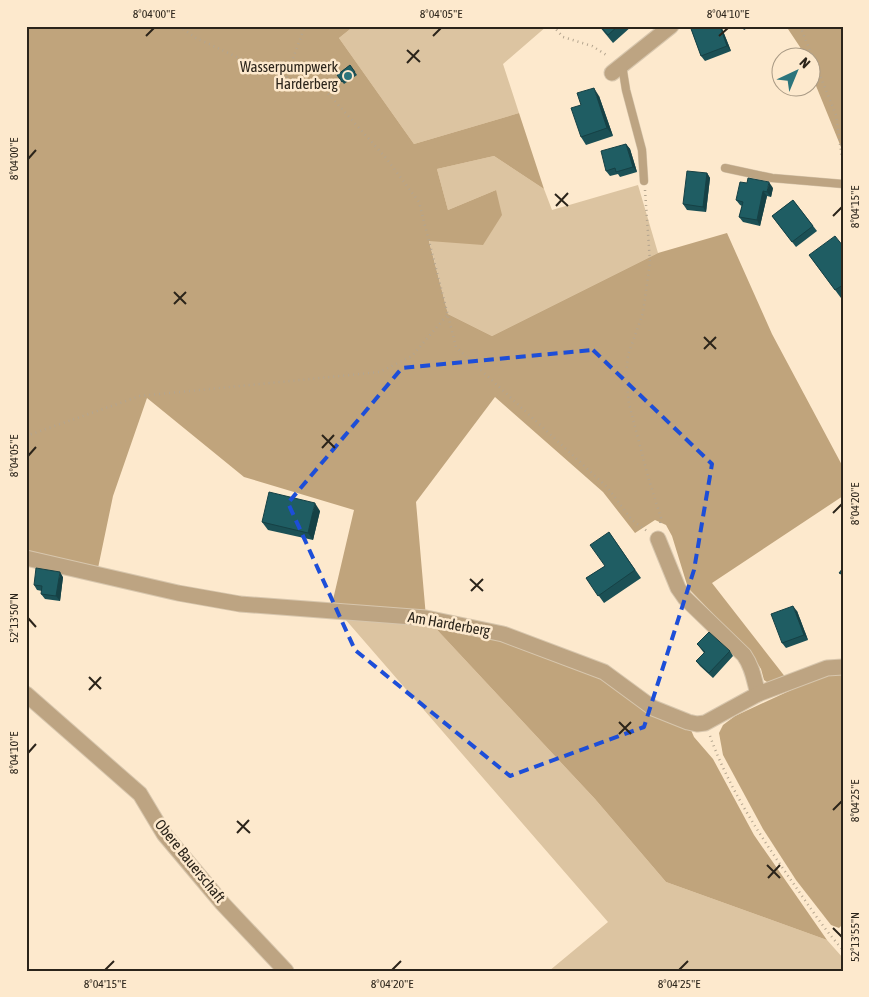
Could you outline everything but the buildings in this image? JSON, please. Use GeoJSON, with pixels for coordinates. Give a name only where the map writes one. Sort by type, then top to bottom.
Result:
{"type":"FeatureCollection","features":[{"type":"Feature","properties":{"kind":"street"},"geometry":{"type":"LineString","coordinates":[[617,69],[671,26]]}},
{"type":"Feature","properties":{"kind":"street"},"geometry":{"type":"LineString","coordinates":[[658,539],[678,588],[685,598],[750,663],[758,694]]}},
{"type":"Feature","properties":{"kind":"street","name":"Am Harderberg"},"geometry":{"type":"LineString","coordinates":[[26,558],[178,593],[240,604],[426,618],[503,634],[604,672],[653,708],[688,722],[706,723]]}},
{"type":"Feature","properties":{"kind":"street"},"geometry":{"type":"LineString","coordinates":[[706,723],[758,694],[827,668],[843,666]]}},
{"type":"Feature","properties":{"kind":"street","name":"Obere Bauerschaft"},"geometry":{"type":"LineString","coordinates":[[26,694],[140,794],[164,834],[222,903],[286,971]]}},
{"type":"Feature","properties":{"kind":"lane"},"geometry":{"type":"LineString","coordinates":[[617,69],[626,90],[642,150],[644,181]]}},
{"type":"Feature","properties":{"kind":"lane"},"geometry":{"type":"LineString","coordinates":[[725,168],[772,178],[843,184]]}},
{"type":"Feature","properties":{"kind":"path"},"geometry":{"type":"LineString","coordinates":[[179,26],[196,38],[265,70],[324,89],[386,158],[418,202],[456,347],[608,488],[632,520],[658,539],[661,518],[629,404],[626,376],[628,355],[643,313],[650,262],[644,181]]}},
{"type":"Feature","properties":{"kind":"path"},"geometry":{"type":"LineString","coordinates":[[286,77],[305,26]]}},
{"type":"Feature","properties":{"kind":"path"},"geometry":{"type":"LineString","coordinates":[[553,26],[563,37],[592,46],[617,69]]}},
{"type":"Feature","properties":{"kind":"path"},"geometry":{"type":"LineString","coordinates":[[800,26],[836,115],[843,164]]}},
{"type":"Feature","properties":{"kind":"path"},"geometry":{"type":"LineString","coordinates":[[26,436],[140,396],[380,372],[412,356],[448,314]]}},
{"type":"Feature","properties":{"kind":"path"},"geometry":{"type":"LineString","coordinates":[[706,723],[718,757],[758,833],[827,931],[843,950]]}},
{"type":"Feature","properties":{"kind":"highlighted area"},"geometry":{"type":"Polygon","coordinates":[[[593,350],[712,464],[694,570],[644,727],[510,776],[355,650],[288,503],[402,368],[593,350]]]}},
{"type":"Feature","properties":{"kind":"shaded area"},"geometry":{"type":"Polygon","coordinates":[[[26,26],[354,26],[339,38],[414,144],[519,113],[544,189],[494,156],[437,169],[448,210],[496,190],[502,215],[483,245],[429,241],[448,314],[492,336],[658,253],[727,233],[772,334],[843,467],[843,496],[712,583],[786,678],[770,684],[764,680],[761,669],[750,652],[688,588],[672,536],[666,525],[655,520],[635,533],[603,492],[495,397],[416,502],[426,617],[604,672],[691,730],[694,737],[713,759],[754,835],[827,940],[666,882],[595,799],[426,618],[332,604],[354,510],[244,477],[147,398],[113,496],[98,568],[26,551],[26,26]]]}},
{"type":"Feature","properties":{"kind":"shaded area"},"geometry":{"type":"Polygon","coordinates":[[[354,26],[547,26],[503,64],[519,113],[414,144],[339,38],[354,26]]]}},
{"type":"Feature","properties":{"kind":"shaded area"},"geometry":{"type":"Polygon","coordinates":[[[786,26],[843,26],[843,152],[821,98],[822,48],[800,47],[786,26]]]}},
{"type":"Feature","properties":{"kind":"shaded area"},"geometry":{"type":"Polygon","coordinates":[[[494,156],[544,189],[552,210],[638,185],[658,253],[492,336],[448,314],[429,240],[483,244],[496,190],[448,210],[437,169],[494,156]]]}},
{"type":"Feature","properties":{"kind":"shaded area"},"geometry":{"type":"Polygon","coordinates":[[[332,604],[426,618],[595,799],[666,882],[827,940],[843,958],[843,971],[549,971],[608,922],[332,604]]]}},
{"type":"Feature","properties":{"kind":"shaded area"},"geometry":{"type":"Polygon","coordinates":[[[843,671],[843,924],[839,928],[831,925],[796,880],[763,829],[723,755],[719,733],[723,725],[735,716],[828,673],[843,671]]]}},
{"type":"Feature","properties":{"kind":"place","name":"Wasserpumpwerk Harderberg"},"geometry":{"type":"Point","coordinates":[348,76]}}]}
